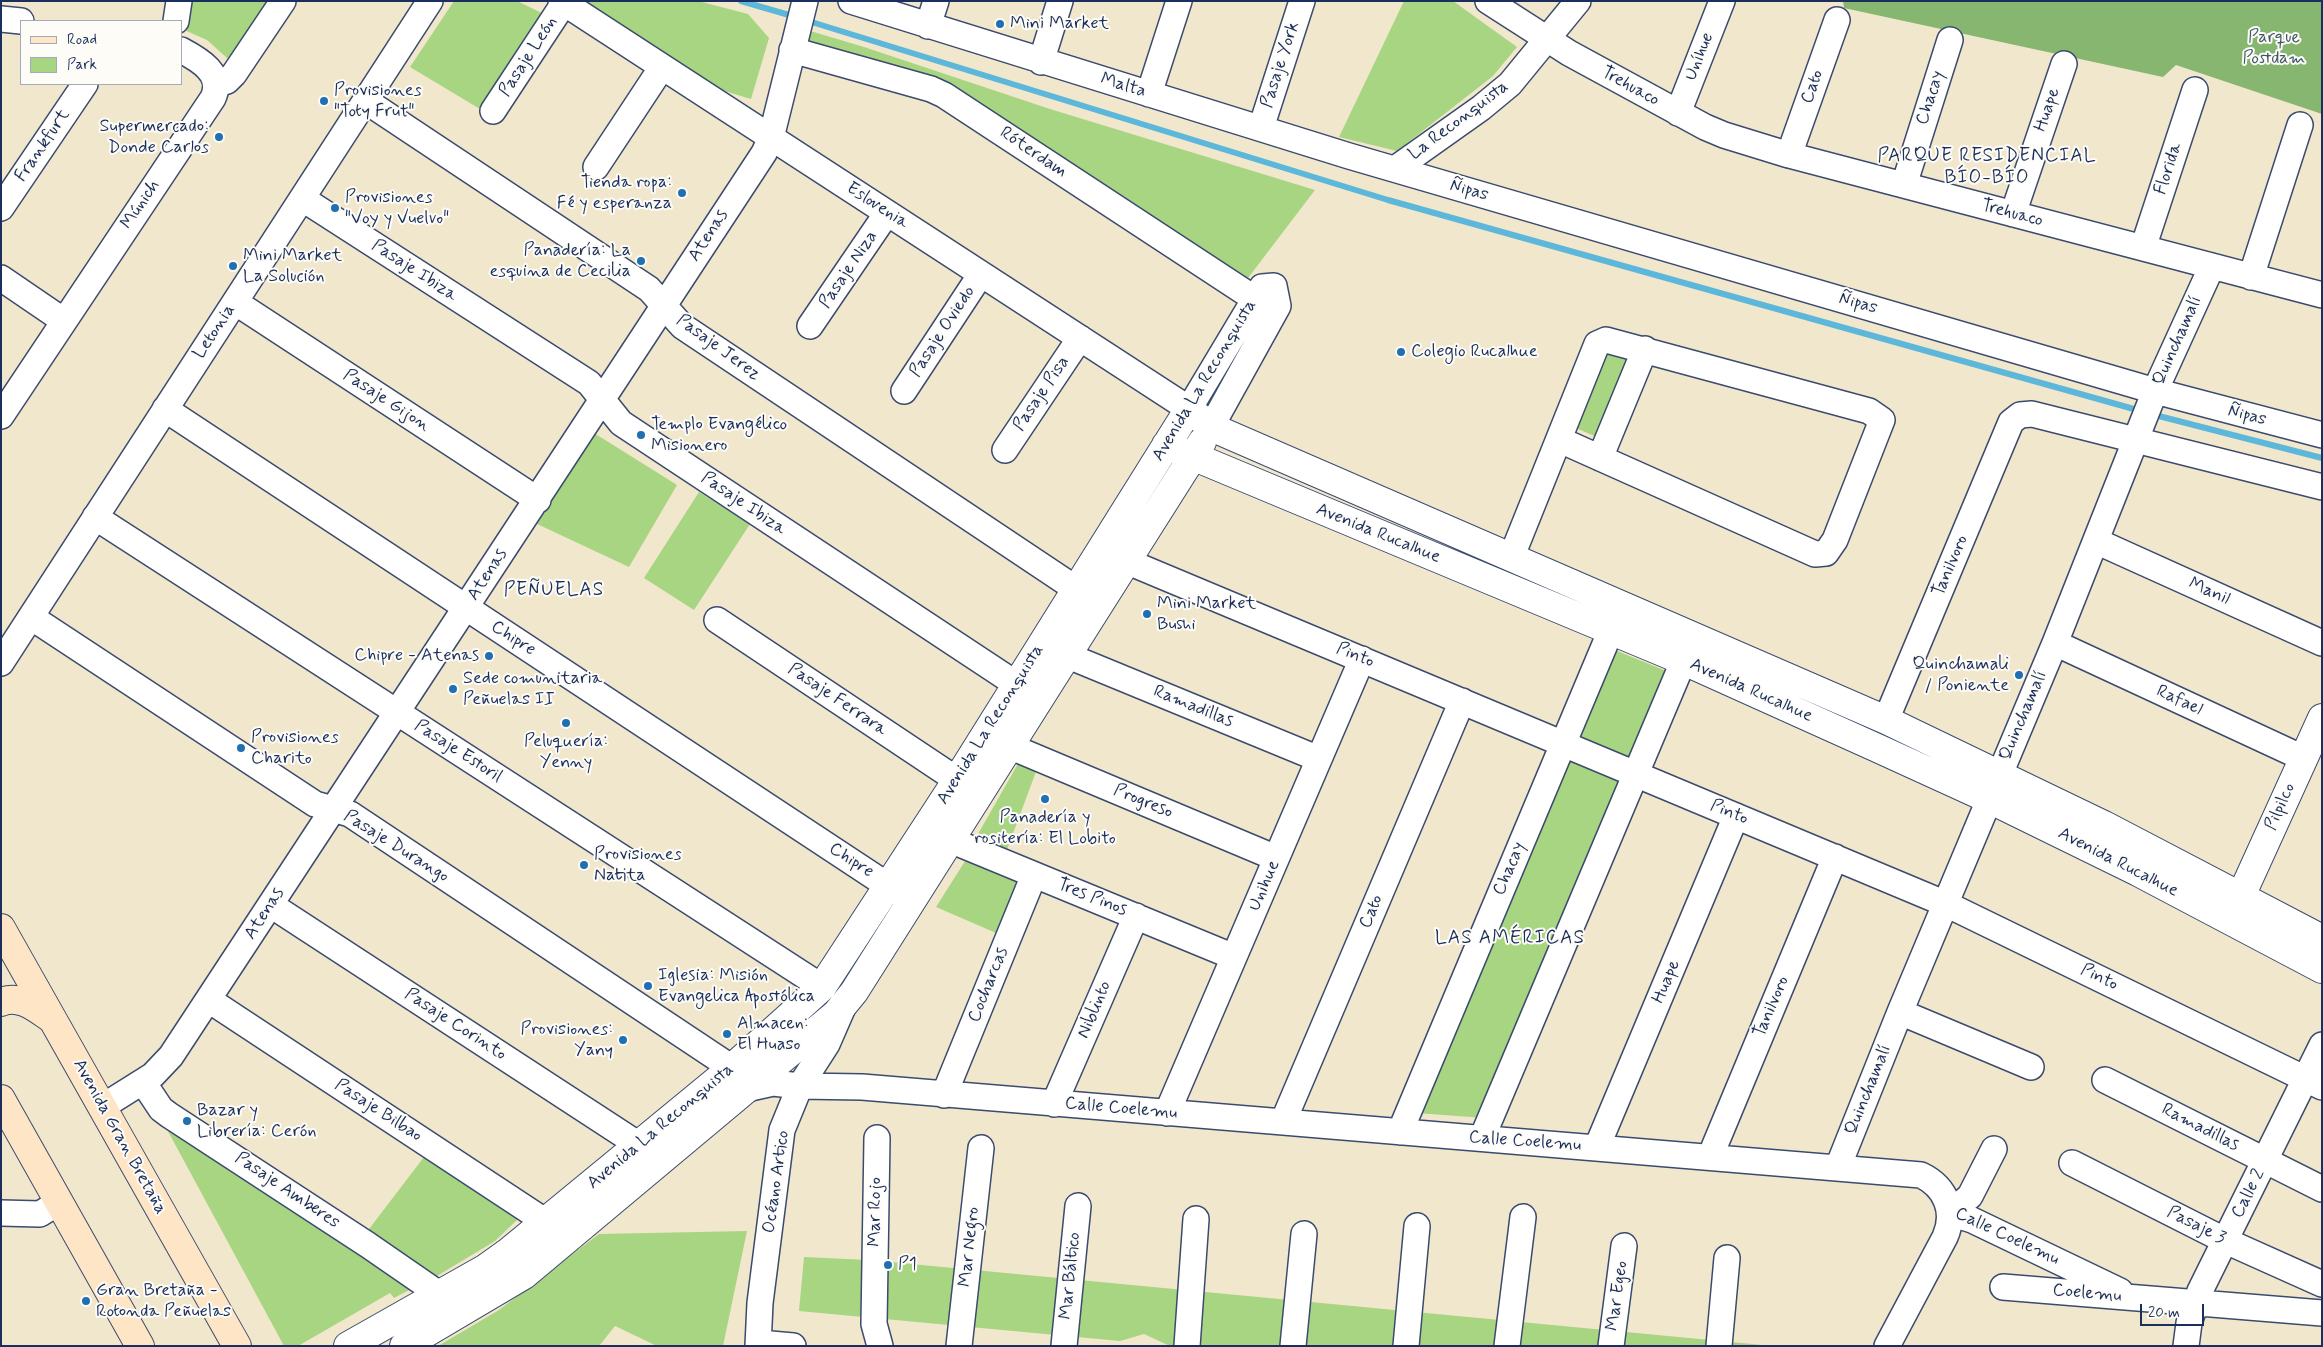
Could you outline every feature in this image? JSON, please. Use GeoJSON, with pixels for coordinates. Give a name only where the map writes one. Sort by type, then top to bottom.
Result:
{"type":"FeatureCollection","features":[{"type":"Feature","properties":{"kind":"main road","name":"Avenida Gran Bretaña"},"geometry":{"type":"LineString","coordinates":[[1,928],[237,1346]]}},
{"type":"Feature","properties":{"kind":"main road"},"geometry":{"type":"LineString","coordinates":[[1,1002],[14,999],[24,1002],[53,1020]]}},
{"type":"Feature","properties":{"kind":"main road"},"geometry":{"type":"LineString","coordinates":[[1,1099],[140,1346]]}},
{"type":"Feature","properties":{"kind":"street"},"geometry":{"type":"LineString","coordinates":[[176,20],[180,1]]}},
{"type":"Feature","properties":{"kind":"street"},"geometry":{"type":"LineString","coordinates":[[182,51],[206,66],[217,84],[227,80],[234,74],[283,1]]}},
{"type":"Feature","properties":{"kind":"street","name":"Letonia"},"geometry":{"type":"LineString","coordinates":[[1,663],[430,1]]}},
{"type":"Feature","properties":{"kind":"street","name":"Malta"},"geometry":{"type":"LineString","coordinates":[[851,1],[1042,62],[1395,169]]}},
{"type":"Feature","properties":{"kind":"street"},"geometry":{"type":"LineString","coordinates":[[928,26],[936,1]]}},
{"type":"Feature","properties":{"kind":"street"},"geometry":{"type":"LineString","coordinates":[[1042,62],[1060,1]]}},
{"type":"Feature","properties":{"kind":"street"},"geometry":{"type":"LineString","coordinates":[[1149,94],[1179,1]]}},
{"type":"Feature","properties":{"kind":"street","name":"Pasaje York"},"geometry":{"type":"LineString","coordinates":[[1261,128],[1302,1]]}},
{"type":"Feature","properties":{"kind":"street","name":"Trehuaco"},"geometry":{"type":"LineString","coordinates":[[1488,1],[1547,40],[1678,113],[1724,136],[1789,155],[2322,295]]}},
{"type":"Feature","properties":{"kind":"street","name":"La Reconquista"},"geometry":{"type":"LineString","coordinates":[[1395,169],[1496,96],[1520,73],[1578,1]]}},
{"type":"Feature","properties":{"kind":"street","name":"Uníhue"},"geometry":{"type":"LineString","coordinates":[[1678,113],[1722,1]]}},
{"type":"Feature","properties":{"kind":"street","name":"Eslovenia"},"geometry":{"type":"LineString","coordinates":[[563,2],[1189,409]]}},
{"type":"Feature","properties":{"kind":"street","name":"Pasaje León"},"geometry":{"type":"LineString","coordinates":[[493,111],[563,2]]}},
{"type":"Feature","properties":{"kind":"street","name":"Atenas"},"geometry":{"type":"LineString","coordinates":[[102,1107],[143,1082],[172,1056],[764,153],[771,138],[805,2]]}},
{"type":"Feature","properties":{"kind":"street"},"geometry":{"type":"LineString","coordinates":[[1,19],[20,21]]}},
{"type":"Feature","properties":{"kind":"street","name":"Cato"},"geometry":{"type":"LineString","coordinates":[[1789,155],[1837,20]]}},
{"type":"Feature","properties":{"kind":"street","name":"Róterdam"},"geometry":{"type":"LineString","coordinates":[[794,40],[944,95],[1255,299]]}},
{"type":"Feature","properties":{"kind":"street","name":"Chacay"},"geometry":{"type":"LineString","coordinates":[[1904,185],[1950,40]]}},
{"type":"Feature","properties":{"kind":"street","name":"Huape"},"geometry":{"type":"LineString","coordinates":[[2013,214],[2064,64]]}},
{"type":"Feature","properties":{"kind":"street"},"geometry":{"type":"LineString","coordinates":[[596,167],[662,67]]}},
{"type":"Feature","properties":{"kind":"street","name":"Múnich"},"geometry":{"type":"LineString","coordinates":[[1,416],[213,98],[217,84]]}},
{"type":"Feature","properties":{"kind":"street","name":"Frankfurt"},"geometry":{"type":"LineString","coordinates":[[1,208],[84,85]]}},
{"type":"Feature","properties":{"kind":"street","name":"Florida"},"geometry":{"type":"LineString","coordinates":[[2143,248],[2195,90]]}},
{"type":"Feature","properties":{"kind":"street","name":"Pasaje Jerez"},"geometry":{"type":"LineString","coordinates":[[366,101],[649,289],[682,326],[1076,589]]}},
{"type":"Feature","properties":{"kind":"street"},"geometry":{"type":"LineString","coordinates":[[2251,277],[2300,125]]}},
{"type":"Feature","properties":{"kind":"street","name":"Ñipas"},"geometry":{"type":"LineString","coordinates":[[1395,169],[2154,395],[2322,435]]}},
{"type":"Feature","properties":{"kind":"street","name":"Pasaje Ibiza"},"geometry":{"type":"LineString","coordinates":[[302,199],[589,383],[621,423],[1016,684]]}},
{"type":"Feature","properties":{"kind":"street","name":"Pasaje Niza"},"geometry":{"type":"LineString","coordinates":[[810,326],[888,213]]}},
{"type":"Feature","properties":{"kind":"street","name":"Quinchamalí"},"geometry":{"type":"LineString","coordinates":[[1838,1167],[1900,1012],[2055,643],[2154,395],[2212,266]]}},
{"type":"Feature","properties":{"kind":"street","name":"Pasaje Oviedo"},"geometry":{"type":"LineString","coordinates":[[904,391],[981,274]]}},
{"type":"Feature","properties":{"kind":"street"},"geometry":{"type":"LineString","coordinates":[[1,278],[64,321]]}},
{"type":"Feature","properties":{"kind":"street","name":"Avenida La Reconquista"},"geometry":{"type":"LineString","coordinates":[[348,1346],[486,1268],[546,1222],[640,1145],[739,1078],[836,1014],[846,1002],[950,840],[1211,427],[1278,306],[1274,286],[1262,287],[1189,409],[957,780],[822,987],[739,1078],[524,1275],[404,1346]]}},
{"type":"Feature","properties":{"kind":"street","name":"Pasaje Gijon"},"geometry":{"type":"LineString","coordinates":[[235,302],[538,500]]}},
{"type":"Feature","properties":{"kind":"street","name":"Pasaje Pisa"},"geometry":{"type":"LineString","coordinates":[[1004,450],[1080,338]]}},
{"type":"Feature","properties":{"kind":"street"},"geometry":{"type":"LineString","coordinates":[[1511,558],[1560,440],[1596,344],[1606,340],[1869,411],[1882,420],[1836,540],[1826,553],[1815,554],[1560,440]]}},
{"type":"Feature","properties":{"kind":"street"},"geometry":{"type":"LineString","coordinates":[[1600,458],[1645,349]]}},
{"type":"Feature","properties":{"kind":"street","name":"Chipre"},"geometry":{"type":"LineString","coordinates":[[165,409],[911,901]]}},
{"type":"Feature","properties":{"kind":"street","name":"Avenida Rucalhue"},"geometry":{"type":"LineString","coordinates":[[1189,409],[1211,427],[1511,558],[1616,618]]}},
{"type":"Feature","properties":{"kind":"street","name":"Tanilvoro"},"geometry":{"type":"LineString","coordinates":[[1886,720],[2011,422],[2020,415],[2032,414],[2139,433]]}},
{"type":"Feature","properties":{"kind":"street"},"geometry":{"type":"LineString","coordinates":[[2139,433],[2322,487]]}},
{"type":"Feature","properties":{"kind":"street","name":"Avenida Rucalhue"},"geometry":{"type":"LineString","coordinates":[[1166,445],[1192,457],[1616,618],[1689,649],[2241,896],[2322,939]]}},
{"type":"Feature","properties":{"kind":"street","name":"Pasaje Estoril"},"geometry":{"type":"LineString","coordinates":[[94,517],[822,987]]}},
{"type":"Feature","properties":{"kind":"street","name":"Manil"},"geometry":{"type":"LineString","coordinates":[[2096,541],[2322,643]]}},
{"type":"Feature","properties":{"kind":"street","name":"Pinto"},"geometry":{"type":"LineString","coordinates":[[1126,560],[1946,904],[2314,1083]]}},
{"type":"Feature","properties":{"kind":"street","name":"Pasaje Durango"},"geometry":{"type":"LineString","coordinates":[[31,617],[315,804],[350,814],[739,1078]]}},
{"type":"Feature","properties":{"kind":"street","name":"Chacay"},"geometry":{"type":"LineString","coordinates":[[1400,1132],[1616,618]]}},
{"type":"Feature","properties":{"kind":"street","name":"Pasaje Ferrara"},"geometry":{"type":"LineString","coordinates":[[717,620],[957,780]]}},
{"type":"Feature","properties":{"kind":"street","name":"Rafael"},"geometry":{"type":"LineString","coordinates":[[2055,643],[2303,758]]}},
{"type":"Feature","properties":{"kind":"street"},"geometry":{"type":"LineString","coordinates":[[1482,1138],[1689,649]]}},
{"type":"Feature","properties":{"kind":"street","name":"Avenida Rucalhue"},"geometry":{"type":"LineString","coordinates":[[1689,649],[1886,720],[2138,872],[2322,969]]}},
{"type":"Feature","properties":{"kind":"street","name":"Ramadillas"},"geometry":{"type":"LineString","coordinates":[[1066,655],[1319,759]]}},
{"type":"Feature","properties":{"kind":"street","name":"Unihue"},"geometry":{"type":"LineString","coordinates":[[1167,1113],[1362,659]]}},
{"type":"Feature","properties":{"kind":"street","name":"Cato"},"geometry":{"type":"LineString","coordinates":[[1283,1122],[1462,701]]}},
{"type":"Feature","properties":{"kind":"street","name":"Pilpilco"},"geometry":{"type":"LineString","coordinates":[[2241,896],[2322,718]]}},
{"type":"Feature","properties":{"kind":"street","name":"Progreso"},"geometry":{"type":"LineString","coordinates":[[1009,746],[1276,858]]}},
{"type":"Feature","properties":{"kind":"street","name":"Huape"},"geometry":{"type":"LineString","coordinates":[[1597,1147],[1736,816]]}},
{"type":"Feature","properties":{"kind":"street","name":"Tres Pinos"},"geometry":{"type":"LineString","coordinates":[[950,840],[1234,957]]}},
{"type":"Feature","properties":{"kind":"street","name":"Tanilvoro"},"geometry":{"type":"LineString","coordinates":[[1710,1157],[1835,857]]}},
{"type":"Feature","properties":{"kind":"street","name":"Cocharcas"},"geometry":{"type":"LineString","coordinates":[[944,1095],[1034,875]]}},
{"type":"Feature","properties":{"kind":"street","name":"Pasaje Corinto"},"geometry":{"type":"LineString","coordinates":[[271,905],[640,1145]]}},
{"type":"Feature","properties":{"kind":"street","name":"Niblinto"},"geometry":{"type":"LineString","coordinates":[[1054,1104],[1136,916]]}},
{"type":"Feature","properties":{"kind":"street","name":"Pasaje Bilbao"},"geometry":{"type":"LineString","coordinates":[[209,1000],[546,1222]]}},
{"type":"Feature","properties":{"kind":"street","name":"Océano Artico"},"geometry":{"type":"LineString","coordinates":[[758,1344],[760,1303],[782,1130],[800,1086],[828,1044],[846,1002]]}},
{"type":"Feature","properties":{"kind":"street"},"geometry":{"type":"LineString","coordinates":[[1900,1012],[2031,1067]]}},
{"type":"Feature","properties":{"kind":"street","name":"Calle Coelemu"},"geometry":{"type":"LineString","coordinates":[[828,1044],[833,1064],[842,1072],[876,1090]]}},
{"type":"Feature","properties":{"kind":"street","name":"Calle 2"},"geometry":{"type":"LineString","coordinates":[[2186,1346],[2189,1323],[2195,1302],[2266,1161],[2314,1083],[2322,1045]]}},
{"type":"Feature","properties":{"kind":"street","name":"Calle Coelemu"},"geometry":{"type":"LineString","coordinates":[[739,1078],[800,1086],[944,1095],[1921,1175],[1938,1186],[1944,1194],[1950,1213],[1972,1220],[2133,1297]]}},
{"type":"Feature","properties":{"kind":"street","name":"Ramadillas"},"geometry":{"type":"LineString","coordinates":[[2105,1080],[2322,1189]]}},
{"type":"Feature","properties":{"kind":"street","name":"Pasaje Amberes"},"geometry":{"type":"LineString","coordinates":[[143,1082],[161,1109],[352,1234],[439,1294]]}},
{"type":"Feature","properties":{"kind":"street","name":"Mar Rojo"},"geometry":{"type":"LineString","coordinates":[[877,1138],[874,1324],[880,1346]]}},
{"type":"Feature","properties":{"kind":"street","name":"Mar Negro"},"geometry":{"type":"LineString","coordinates":[[959,1346],[981,1148]]}},
{"type":"Feature","properties":{"kind":"street"},"geometry":{"type":"LineString","coordinates":[[1887,1346],[1945,1237],[1950,1221],[1950,1213],[1970,1196],[1994,1149]]}},
{"type":"Feature","properties":{"kind":"street","name":"Pasaje 3"},"geometry":{"type":"LineString","coordinates":[[2072,1163],[2226,1241],[2322,1284]]}},
{"type":"Feature","properties":{"kind":"street"},"geometry":{"type":"LineString","coordinates":[[1,1213],[40,1214],[60,1202]]}},
{"type":"Feature","properties":{"kind":"street","name":"Mar Báltico"},"geometry":{"type":"LineString","coordinates":[[1064,1346],[1078,1206]]}},
{"type":"Feature","properties":{"kind":"street"},"geometry":{"type":"LineString","coordinates":[[1507,1346],[1523,1217]]}},
{"type":"Feature","properties":{"kind":"street"},"geometry":{"type":"LineString","coordinates":[[1187,1346],[1196,1219]]}},
{"type":"Feature","properties":{"kind":"street"},"geometry":{"type":"LineString","coordinates":[[1406,1346],[1417,1226]]}},
{"type":"Feature","properties":{"kind":"street"},"geometry":{"type":"LineString","coordinates":[[1293,1346],[1304,1234]]}},
{"type":"Feature","properties":{"kind":"street","name":"Mar Egeo"},"geometry":{"type":"LineString","coordinates":[[1611,1346],[1624,1246]]}},
{"type":"Feature","properties":{"kind":"street"},"geometry":{"type":"LineString","coordinates":[[1719,1346],[1727,1258]]}},
{"type":"Feature","properties":{"kind":"street","name":"Coelemu"},"geometry":{"type":"LineString","coordinates":[[2003,1286],[2322,1313]]}},
{"type":"Feature","properties":{"kind":"street"},"geometry":{"type":"LineString","coordinates":[[758,1344],[793,1346]]}},
{"type":"Feature","properties":{"kind":"green space"},"geometry":{"type":"Polygon","coordinates":[[[188,1],[268,1],[233,58],[227,58],[207,40],[182,29],[188,1]]]}},
{"type":"Feature","properties":{"kind":"green space"},"geometry":{"type":"Polygon","coordinates":[[[454,1],[517,1],[548,16],[485,112],[410,67],[454,1]]]}},
{"type":"Feature","properties":{"kind":"green space"},"geometry":{"type":"Polygon","coordinates":[[[570,1],[698,1],[748,14],[769,38],[751,99],[698,83],[570,1]]]}},
{"type":"Feature","properties":{"kind":"green space"},"geometry":{"type":"Polygon","coordinates":[[[1404,1],[1453,1],[1517,47],[1493,76],[1397,151],[1339,137],[1404,1]]]}},
{"type":"Feature","properties":{"kind":"green space","name":"Parque Postdam"},"geometry":{"type":"Polygon","coordinates":[[[1843,1],[2322,1],[2322,114],[2176,65],[2163,77],[1844,8],[1843,1]]]}},
{"type":"Feature","properties":{"kind":"green space"},"geometry":{"type":"Polygon","coordinates":[[[790,25],[864,47],[1050,109],[1315,190],[1232,299],[930,100],[803,47],[790,25]]]}},
{"type":"Feature","properties":{"kind":"green space"},"geometry":{"type":"Polygon","coordinates":[[[1599,352],[1634,355],[1599,438],[1569,425],[1599,352]]]}},
{"type":"Feature","properties":{"kind":"green space"},"geometry":{"type":"Polygon","coordinates":[[[594,433],[677,485],[629,567],[535,523],[594,433]]]}},
{"type":"Feature","properties":{"kind":"green space"},"geometry":{"type":"Polygon","coordinates":[[[699,492],[750,524],[694,610],[644,578],[699,492]]]}},
{"type":"Feature","properties":{"kind":"green space"},"geometry":{"type":"Polygon","coordinates":[[[1610,648],[1671,673],[1628,762],[1581,741],[1574,734],[1610,648]]]}},
{"type":"Feature","properties":{"kind":"green space"},"geometry":{"type":"Polygon","coordinates":[[[1573,755],[1619,773],[1622,784],[1485,1118],[1416,1113],[1563,761],[1573,755]]]}},
{"type":"Feature","properties":{"kind":"green space"},"geometry":{"type":"Polygon","coordinates":[[[1019,762],[1037,769],[1005,855],[974,841],[1019,762]]]}},
{"type":"Feature","properties":{"kind":"green space"},"geometry":{"type":"Polygon","coordinates":[[[967,858],[1017,879],[1022,888],[1003,936],[936,907],[967,858]]]}},
{"type":"Feature","properties":{"kind":"green space"},"geometry":{"type":"Polygon","coordinates":[[[163,1122],[411,1289],[394,1298],[390,1293],[298,1346],[284,1346],[163,1122]]]}},
{"type":"Feature","properties":{"kind":"green space"},"geometry":{"type":"Polygon","coordinates":[[[424,1157],[519,1218],[495,1241],[432,1279],[366,1233],[424,1157]]]}},
{"type":"Feature","properties":{"kind":"green space"},"geometry":{"type":"Polygon","coordinates":[[[747,1231],[723,1346],[657,1346],[615,1326],[599,1346],[438,1346],[499,1310],[599,1234],[747,1231]]]}},
{"type":"Feature","properties":{"kind":"green space"},"geometry":{"type":"Polygon","coordinates":[[[804,1257],[869,1260],[1773,1346],[1170,1346],[1144,1334],[1120,1341],[799,1311],[804,1257]]]}},
{"type":"Feature","properties":{"kind":"waterway"},"geometry":{"type":"LineString","coordinates":[[741,1],[796,17]]}},
{"type":"Feature","properties":{"kind":"waterway"},"geometry":{"type":"LineString","coordinates":[[805,20],[1388,200],[2141,411]]}},
{"type":"Feature","properties":{"kind":"waterway"},"geometry":{"type":"LineString","coordinates":[[2151,414],[2322,458]]}},
{"type":"Feature","properties":{"kind":"place","name":"Mini Market"},"geometry":{"type":"Point","coordinates":[1000,24]}},
{"type":"Feature","properties":{"kind":"place","name":"Provisiones \"Toty Frut\""},"geometry":{"type":"Point","coordinates":[324,101]}},
{"type":"Feature","properties":{"kind":"place","name":"Supermercado: Donde Carlos"},"geometry":{"type":"Point","coordinates":[219,137]}},
{"type":"Feature","properties":{"kind":"place","name":"Tienda ropa: Fé y esperanza"},"geometry":{"type":"Point","coordinates":[682,193]}},
{"type":"Feature","properties":{"kind":"place","name":"Provisiones \"Voy y Vuelvo\""},"geometry":{"type":"Point","coordinates":[335,208]}},
{"type":"Feature","properties":{"kind":"place","name":"Panadería: La esquina de Cecilia"},"geometry":{"type":"Point","coordinates":[641,261]}},
{"type":"Feature","properties":{"kind":"place","name":"Mini Market La Solución"},"geometry":{"type":"Point","coordinates":[233,266]}},
{"type":"Feature","properties":{"kind":"place","name":"Colegio Rucalhue"},"geometry":{"type":"Point","coordinates":[1401,352]}},
{"type":"Feature","properties":{"kind":"place","name":"Templo Evangélico Misionero"},"geometry":{"type":"Point","coordinates":[641,435]}},
{"type":"Feature","properties":{"kind":"place","name":"Mini Market Bushi"},"geometry":{"type":"Point","coordinates":[1147,614]}},
{"type":"Feature","properties":{"kind":"place","name":"Chipre - Atenas"},"geometry":{"type":"Point","coordinates":[489,656]}},
{"type":"Feature","properties":{"kind":"place","name":"Quinchamali / Poniente"},"geometry":{"type":"Point","coordinates":[2019,675]}},
{"type":"Feature","properties":{"kind":"place","name":"Sede comunitaria Peñuelas II"},"geometry":{"type":"Point","coordinates":[453,689]}},
{"type":"Feature","properties":{"kind":"place","name":"Peluquería: Yenny"},"geometry":{"type":"Point","coordinates":[566,723]}},
{"type":"Feature","properties":{"kind":"place","name":"Provisiones Charito"},"geometry":{"type":"Point","coordinates":[241,748]}},
{"type":"Feature","properties":{"kind":"place","name":"Panadería y rositería: El Lobito"},"geometry":{"type":"Point","coordinates":[1045,799]}},
{"type":"Feature","properties":{"kind":"place","name":"Provisiones Natita"},"geometry":{"type":"Point","coordinates":[584,865]}},
{"type":"Feature","properties":{"kind":"place","name":"Iglesia: Misión Evangelica Apostólica"},"geometry":{"type":"Point","coordinates":[648,986]}},
{"type":"Feature","properties":{"kind":"place","name":"Almacen: El Huaso"},"geometry":{"type":"Point","coordinates":[727,1034]}},
{"type":"Feature","properties":{"kind":"place","name":"Provisiones: Yany"},"geometry":{"type":"Point","coordinates":[623,1040]}},
{"type":"Feature","properties":{"kind":"place","name":"Bazar y Librería: Cerón"},"geometry":{"type":"Point","coordinates":[187,1121]}},
{"type":"Feature","properties":{"kind":"place","name":"P1"},"geometry":{"type":"Point","coordinates":[888,1265]}},
{"type":"Feature","properties":{"kind":"place","name":"Gran Bretaña - Rotonda Peñuelas"},"geometry":{"type":"Point","coordinates":[86,1301]}},
{"type":"Feature","properties":{"kind":"district","name":"PARQUE RESIDENCIAL BÍO-BÍO"},"geometry":{"type":"Point","coordinates":[1987,168]}},
{"type":"Feature","properties":{"kind":"district","name":"PEÑUELAS"},"geometry":{"type":"Point","coordinates":[554,591]}},
{"type":"Feature","properties":{"kind":"district","name":"LAS AMÉRICAS"},"geometry":{"type":"Point","coordinates":[1510,939]}}]}
